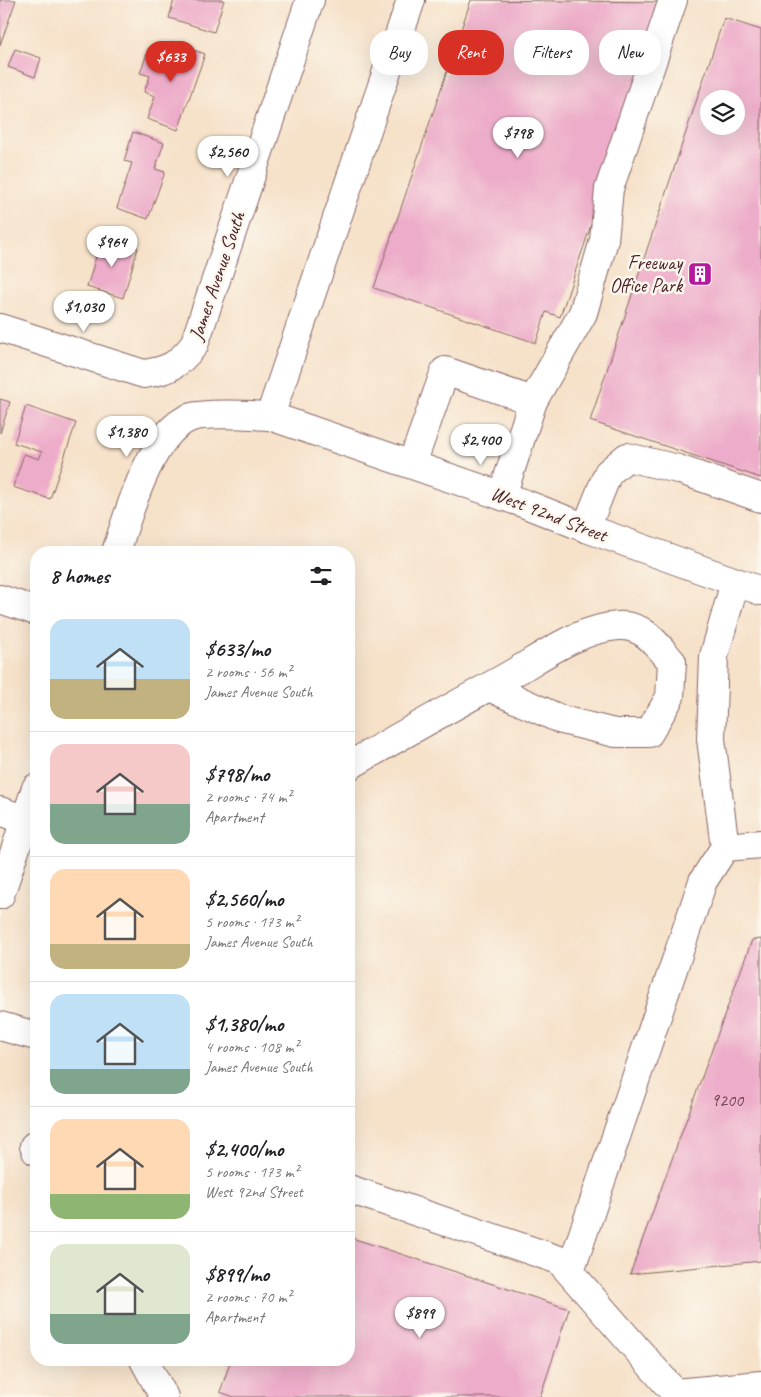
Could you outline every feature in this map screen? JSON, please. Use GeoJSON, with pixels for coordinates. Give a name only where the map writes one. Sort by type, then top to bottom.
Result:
{"type":"FeatureCollection","features":[{"type":"Feature","properties":{"kind":"street","name":"James Avenue South"},"geometry":{"type":"LineString","coordinates":[[0,328],[138,373],[166,371],[183,359],[194,344],[310,0]]}},
{"type":"Feature","properties":{"kind":"street"},"geometry":{"type":"LineString","coordinates":[[270,416],[412,0]]}},
{"type":"Feature","properties":{"kind":"street"},"geometry":{"type":"LineString","coordinates":[[502,496],[533,401],[577,327],[582,313],[604,240],[609,189],[673,0]]}},
{"type":"Feature","properties":{"kind":"street"},"geometry":{"type":"LineString","coordinates":[[412,464],[445,372],[533,401]]}},
{"type":"Feature","properties":{"kind":"street","name":"West 92nd Street"},"geometry":{"type":"LineString","coordinates":[[118,546],[142,473],[171,432],[190,417],[233,414],[270,416],[502,496],[761,591]]}},
{"type":"Feature","properties":{"kind":"street"},"geometry":{"type":"LineString","coordinates":[[586,528],[608,473],[628,457],[678,469],[761,498]]}},
{"type":"Feature","properties":{"kind":"street"},"geometry":{"type":"LineString","coordinates":[[570,1272],[703,881],[725,847],[711,739],[714,656],[736,582]]}},
{"type":"Feature","properties":{"kind":"street"},"geometry":{"type":"LineString","coordinates":[[0,599],[30,609]]}},
{"type":"Feature","properties":{"kind":"street"},"geometry":{"type":"LineString","coordinates":[[355,763],[488,686],[583,634],[619,626],[648,634],[672,662],[670,697],[649,733],[615,733],[562,720],[488,686]]}},
{"type":"Feature","properties":{"kind":"street"},"geometry":{"type":"LineString","coordinates":[[0,895],[30,807]]}},
{"type":"Feature","properties":{"kind":"street"},"geometry":{"type":"LineString","coordinates":[[0,811],[26,820]]}},
{"type":"Feature","properties":{"kind":"street"},"geometry":{"type":"LineString","coordinates":[[725,847],[761,844]]}},
{"type":"Feature","properties":{"kind":"street"},"geometry":{"type":"LineString","coordinates":[[0,1026],[30,1034]]}},
{"type":"Feature","properties":{"kind":"street"},"geometry":{"type":"LineString","coordinates":[[355,1191],[559,1260],[674,1395],[761,1385]]}},
{"type":"Feature","properties":{"kind":"street"},"geometry":{"type":"LineString","coordinates":[[147,1366],[164,1397]]}},
{"type":"Feature","properties":{"kind":"building"},"geometry":{"type":"Polygon","coordinates":[[[0,0],[16,0],[0,45],[0,0]]]}},
{"type":"Feature","properties":{"kind":"building"},"geometry":{"type":"Polygon","coordinates":[[[174,0],[224,0],[214,32],[169,18],[174,0]]]}},
{"type":"Feature","properties":{"kind":"building"},"geometry":{"type":"Polygon","coordinates":[[[471,0],[666,2],[657,30],[599,30],[599,75],[641,75],[560,317],[546,312],[536,343],[374,288],[446,75],[504,75],[504,30],[461,30],[471,0]]]}},
{"type":"Feature","properties":{"kind":"building","name":"Freeway Office Park"},"geometry":{"type":"Polygon","coordinates":[[[724,18],[761,30],[761,478],[590,421],[700,90],[700,135],[745,135],[745,90],[700,90],[724,18]]]}},
{"type":"Feature","properties":{"kind":"building"},"geometry":{"type":"Polygon","coordinates":[[[173,43],[205,54],[178,130],[147,119],[155,96],[144,92],[150,76],[140,73],[149,48],[169,55],[173,43]]]}},
{"type":"Feature","properties":{"kind":"building"},"geometry":{"type":"Polygon","coordinates":[[[15,49],[41,58],[35,77],[8,67],[15,49]]]}},
{"type":"Feature","properties":{"kind":"building"},"geometry":{"type":"Polygon","coordinates":[[[133,132],[164,143],[155,169],[165,172],[148,219],[117,208],[132,163],[124,161],[133,132]]]}},
{"type":"Feature","properties":{"kind":"building"},"geometry":{"type":"Polygon","coordinates":[[[102,237],[138,248],[123,298],[87,287],[102,237]]]}},
{"type":"Feature","properties":{"kind":"building"},"geometry":{"type":"Polygon","coordinates":[[[0,399],[10,402],[0,433],[0,399]]]}},
{"type":"Feature","properties":{"kind":"building"},"geometry":{"type":"Polygon","coordinates":[[[26,406],[76,423],[50,499],[13,487],[24,454],[39,459],[42,452],[14,443],[26,406]]]}},
{"type":"Feature","properties":{"kind":"building"},"geometry":{"type":"Polygon","coordinates":[[[761,939],[761,1261],[630,1274],[752,940],[761,939]]]}},
{"type":"Feature","properties":{"kind":"building"},"geometry":{"type":"Polygon","coordinates":[[[355,1239],[569,1309],[540,1397],[234,1397],[220,1392],[229,1366],[355,1366],[355,1239]]]}},
{"type":"Feature","properties":{"kind":"place","name":"Freeway Office Park"},"geometry":{"type":"Point","coordinates":[700,274]}}]}
